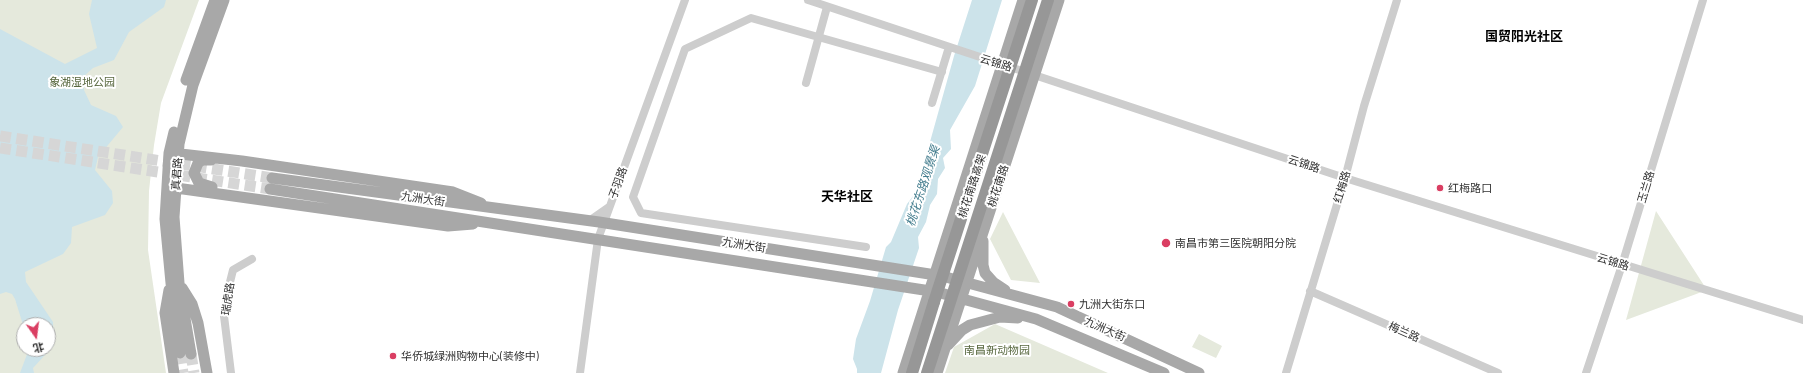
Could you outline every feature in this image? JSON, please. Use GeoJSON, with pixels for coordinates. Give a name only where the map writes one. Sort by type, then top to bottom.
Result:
{"type":"FeatureCollection","features":[{"type":"Feature","properties":{"kind":"highway","name":"桃花南路高架"},"geometry":{"type":"LineString","coordinates":[[912,373],[1032,0]]}},
{"type":"Feature","properties":{"kind":"highway","name":"桃花南路高架"},"geometry":{"type":"LineString","coordinates":[[928,373],[1048,0]]}},
{"type":"Feature","properties":{"kind":"main road","name":"真君路"},"geometry":{"type":"LineString","coordinates":[[185,353],[175,283],[174,218],[171,187],[174,153],[186,81],[215,0]]}},
{"type":"Feature","properties":{"kind":"main road","name":"真君路"},"geometry":{"type":"LineString","coordinates":[[174,153],[179,144],[193,85],[224,0]]}},
{"type":"Feature","properties":{"kind":"main road"},"geometry":{"type":"LineString","coordinates":[[903,373],[942,249],[997,63],[1023,0]]}},
{"type":"Feature","properties":{"kind":"main road","name":"桃花南路"},"geometry":{"type":"LineString","coordinates":[[937,373],[1059,0]]}},
{"type":"Feature","properties":{"kind":"main road"},"geometry":{"type":"LineString","coordinates":[[174,153],[242,160],[453,192],[497,210]]}},
{"type":"Feature","properties":{"kind":"main road"},"geometry":{"type":"LineString","coordinates":[[236,195],[230,191],[199,183],[194,173],[194,168],[202,160],[242,160]]}},
{"type":"Feature","properties":{"kind":"main road","name":"九洲大街"},"geometry":{"type":"LineString","coordinates":[[1164,373],[1036,318],[929,291],[495,223],[271,183],[604,223],[934,274],[1057,307],[1199,373]]}},
{"type":"Feature","properties":{"kind":"main road"},"geometry":{"type":"LineString","coordinates":[[171,187],[448,226],[495,223]]}},
{"type":"Feature","properties":{"kind":"main road"},"geometry":{"type":"LineString","coordinates":[[985,226],[982,249],[983,265],[986,273],[993,282],[1002,290],[1057,307]]}},
{"type":"Feature","properties":{"kind":"main road"},"geometry":{"type":"LineString","coordinates":[[914,271],[924,268],[930,264],[942,249]]}},
{"type":"Feature","properties":{"kind":"main road"},"geometry":{"type":"LineString","coordinates":[[174,373],[165,313],[175,283]]}},
{"type":"Feature","properties":{"kind":"main road"},"geometry":{"type":"LineString","coordinates":[[175,283],[192,304],[198,323],[207,373]]}},
{"type":"Feature","properties":{"kind":"main road"},"geometry":{"type":"LineString","coordinates":[[944,351],[962,330],[975,323],[1000,317],[1036,318]]}},
{"type":"Feature","properties":{"kind":"street","name":"子羽路"},"geometry":{"type":"LineString","coordinates":[[580,373],[598,239],[685,0]]}},
{"type":"Feature","properties":{"kind":"street","name":"云锦路"},"geometry":{"type":"LineString","coordinates":[[808,0],[1345,178],[1803,320]]}},
{"type":"Feature","properties":{"kind":"street","name":"红梅路"},"geometry":{"type":"LineString","coordinates":[[1286,373],[1345,178],[1364,106],[1397,0]]}},
{"type":"Feature","properties":{"kind":"street","name":"玉兰路"},"geometry":{"type":"LineString","coordinates":[[1586,373],[1622,265],[1704,0]]}},
{"type":"Feature","properties":{"kind":"street"},"geometry":{"type":"LineString","coordinates":[[806,83],[827,6]]}},
{"type":"Feature","properties":{"kind":"street"},"geometry":{"type":"LineString","coordinates":[[866,247],[640,213],[633,196],[685,49],[751,18],[942,72]]}},
{"type":"Feature","properties":{"kind":"street"},"geometry":{"type":"LineString","coordinates":[[932,103],[951,48]]}},
{"type":"Feature","properties":{"kind":"street"},"geometry":{"type":"LineString","coordinates":[[589,221],[610,206]]}},
{"type":"Feature","properties":{"kind":"street","name":"瑞虎路"},"geometry":{"type":"LineString","coordinates":[[231,373],[224,316],[227,294],[233,270],[252,259]]}},
{"type":"Feature","properties":{"kind":"street","name":"梅兰路"},"geometry":{"type":"LineString","coordinates":[[1310,290],[1498,373]]}},
{"type":"Feature","properties":{"kind":"green space","name":"象湖湿地公园"},"geometry":{"type":"Polygon","coordinates":[[[0,0],[199,0],[161,103],[154,145],[149,191],[148,250],[166,373],[0,373],[0,0]]]}},
{"type":"Feature","properties":{"kind":"green space"},"geometry":{"type":"Polygon","coordinates":[[[1656,211],[1707,290],[1626,320],[1656,211]]]}},
{"type":"Feature","properties":{"kind":"green space"},"geometry":{"type":"Polygon","coordinates":[[[1003,212],[1040,283],[1011,280],[990,239],[1003,212]]]}},
{"type":"Feature","properties":{"kind":"green space","name":"南昌新动物园"},"geometry":{"type":"Polygon","coordinates":[[[995,324],[1108,373],[945,373],[954,347],[995,324]]]}},
{"type":"Feature","properties":{"kind":"green space"},"geometry":{"type":"Polygon","coordinates":[[[1199,334],[1222,346],[1216,358],[1192,347],[1199,334]]]}},
{"type":"Feature","properties":{"kind":"water"},"geometry":{"type":"Polygon","coordinates":[[[92,0],[166,0],[164,7],[129,32],[114,60],[93,68],[83,77],[84,90],[91,105],[116,116],[123,127],[98,157],[95,170],[112,191],[113,203],[105,215],[72,227],[71,243],[63,254],[25,272],[26,282],[50,317],[21,317],[12,294],[6,292],[0,294],[0,29],[65,64],[97,48],[89,14],[92,0]]]}},
{"type":"Feature","properties":{"kind":"water","name":"桃花东路观景渠"},"geometry":{"type":"Polygon","coordinates":[[[972,0],[1002,0],[975,86],[950,130],[951,149],[943,158],[945,168],[938,179],[937,194],[930,205],[926,222],[918,237],[919,248],[898,310],[881,373],[857,373],[853,359],[856,339],[870,301],[886,247],[891,242],[907,204],[916,192],[954,56],[972,0]]]}},
{"type":"Feature","properties":{"kind":"water"},"geometry":{"type":"Polygon","coordinates":[[[26,357],[43,357],[33,368],[34,373],[20,373],[26,357]]]}},
{"type":"Feature","properties":{"kind":"tunnel"},"geometry":{"type":"LineString","coordinates":[[0,136],[272,178]]}},
{"type":"Feature","properties":{"kind":"tunnel"},"geometry":{"type":"LineString","coordinates":[[0,148],[270,189]]}},
{"type":"Feature","properties":{"kind":"tunnel"},"geometry":{"type":"LineString","coordinates":[[180,353],[183,373]]}},
{"type":"Feature","properties":{"kind":"tunnel"},"geometry":{"type":"LineString","coordinates":[[191,354],[194,373]]}},
{"type":"Feature","properties":{"kind":"place","name":"红梅路口"},"geometry":{"type":"Point","coordinates":[1440,188]}},
{"type":"Feature","properties":{"kind":"place","name":"南昌市第三医院朝阳分院"},"geometry":{"type":"Point","coordinates":[1166,243]}},
{"type":"Feature","properties":{"kind":"place","name":"九洲大街东口"},"geometry":{"type":"Point","coordinates":[1071,304]}},
{"type":"Feature","properties":{"kind":"place","name":"华侨城绿洲购物中心(装修中)"},"geometry":{"type":"Point","coordinates":[393,356]}},
{"type":"Feature","properties":{"kind":"district","name":"国贸阳光社区"},"geometry":{"type":"Point","coordinates":[1524,37]}},
{"type":"Feature","properties":{"kind":"district","name":"天华社区"},"geometry":{"type":"Point","coordinates":[847,197]}}]}
